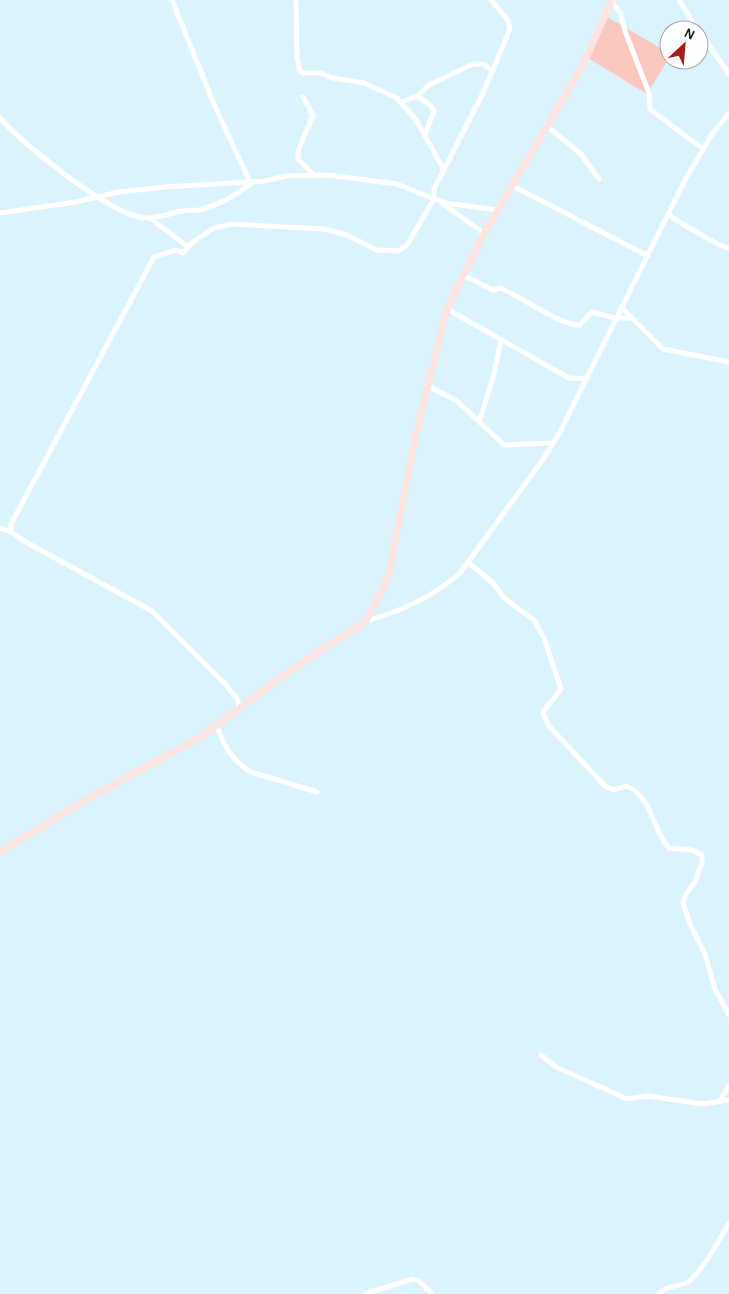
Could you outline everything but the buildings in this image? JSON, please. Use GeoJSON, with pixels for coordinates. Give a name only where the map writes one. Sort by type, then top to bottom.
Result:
{"type":"FeatureCollection","features":[{"type":"Feature","properties":{"kind":"street"},"geometry":{"type":"LineString","coordinates":[[172,0],[213,102],[252,182]]}},
{"type":"Feature","properties":{"kind":"street"},"geometry":{"type":"LineString","coordinates":[[296,0],[297,57],[301,72],[320,72],[333,78],[364,83],[390,94],[402,102],[425,134],[444,170]]}},
{"type":"Feature","properties":{"kind":"street"},"geometry":{"type":"LineString","coordinates":[[484,234],[437,200],[433,191],[493,70],[510,26],[508,20],[491,0]]}},
{"type":"Feature","properties":{"kind":"street"},"geometry":{"type":"LineString","coordinates":[[366,621],[384,588],[389,574],[415,438],[447,309],[484,234],[582,67],[612,0]]}},
{"type":"Feature","properties":{"kind":"street"},"geometry":{"type":"LineString","coordinates":[[612,0],[620,12],[650,93],[650,109],[703,149]]}},
{"type":"Feature","properties":{"kind":"street"},"geometry":{"type":"LineString","coordinates":[[679,0],[692,20]]}},
{"type":"Feature","properties":{"kind":"street"},"geometry":{"type":"LineString","coordinates":[[709,45],[729,74]]}},
{"type":"Feature","properties":{"kind":"street"},"geometry":{"type":"LineString","coordinates":[[402,102],[417,96],[429,85],[450,77],[473,64],[482,64],[493,70]]}},
{"type":"Feature","properties":{"kind":"street"},"geometry":{"type":"LineString","coordinates":[[417,96],[430,105],[434,111],[425,134]]}},
{"type":"Feature","properties":{"kind":"street"},"geometry":{"type":"LineString","coordinates":[[302,97],[313,115],[298,151],[298,159],[314,175]]}},
{"type":"Feature","properties":{"kind":"street"},"geometry":{"type":"LineString","coordinates":[[0,852],[84,801],[188,745],[217,726],[290,671],[366,621],[388,614],[442,586],[460,573],[469,563],[553,443],[615,318],[703,149],[729,113]]}},
{"type":"Feature","properties":{"kind":"street"},"geometry":{"type":"LineString","coordinates":[[0,118],[12,131],[45,158],[98,196],[134,215],[150,218],[211,206],[235,196],[252,182]]}},
{"type":"Feature","properties":{"kind":"street"},"geometry":{"type":"LineString","coordinates":[[548,127],[581,154],[599,179]]}},
{"type":"Feature","properties":{"kind":"street"},"geometry":{"type":"LineString","coordinates":[[0,213],[98,196],[166,187],[252,182],[286,176],[314,175],[357,178],[397,184],[437,200],[498,210]]}},
{"type":"Feature","properties":{"kind":"street"},"geometry":{"type":"LineString","coordinates":[[513,186],[648,256]]}},
{"type":"Feature","properties":{"kind":"street"},"geometry":{"type":"LineString","coordinates":[[11,532],[14,518],[152,259],[169,251],[176,250],[183,253],[194,241],[214,228],[233,224],[324,229],[347,235],[377,250],[393,252],[407,245],[437,200]]}},
{"type":"Feature","properties":{"kind":"street"},"geometry":{"type":"LineString","coordinates":[[668,215],[699,231],[719,246],[729,248]]}},
{"type":"Feature","properties":{"kind":"street"},"geometry":{"type":"LineString","coordinates":[[150,218],[188,248]]}},
{"type":"Feature","properties":{"kind":"street"},"geometry":{"type":"LineString","coordinates":[[463,275],[493,290],[500,288],[513,293],[564,322],[580,325],[592,312],[615,318],[630,318]]}},
{"type":"Feature","properties":{"kind":"street"},"geometry":{"type":"LineString","coordinates":[[621,307],[663,349],[729,362]]}},
{"type":"Feature","properties":{"kind":"street"},"geometry":{"type":"LineString","coordinates":[[447,309],[569,378],[586,379]]}},
{"type":"Feature","properties":{"kind":"street"},"geometry":{"type":"LineString","coordinates":[[480,420],[494,374],[501,340]]}},
{"type":"Feature","properties":{"kind":"street"},"geometry":{"type":"LineString","coordinates":[[428,386],[457,401],[480,420],[490,434],[504,444],[553,443]]}},
{"type":"Feature","properties":{"kind":"street"},"geometry":{"type":"LineString","coordinates":[[0,528],[11,532],[152,611],[166,622],[226,685],[238,700],[239,708]]}},
{"type":"Feature","properties":{"kind":"street"},"geometry":{"type":"LineString","coordinates":[[469,563],[494,584],[504,598],[528,614],[539,628],[561,689],[543,712],[548,725],[605,786],[614,790],[626,786],[638,792],[655,818],[661,838],[668,848],[692,850],[702,855],[702,862],[695,882],[686,894],[683,902],[690,924],[705,954],[715,989],[729,1015]]}},
{"type":"Feature","properties":{"kind":"street"},"geometry":{"type":"LineString","coordinates":[[217,726],[227,750],[241,766],[251,772],[317,792]]}},
{"type":"Feature","properties":{"kind":"street"},"geometry":{"type":"LineString","coordinates":[[541,1055],[556,1067],[627,1099],[648,1096],[703,1104],[729,1100]]}},
{"type":"Feature","properties":{"kind":"street"},"geometry":{"type":"LineString","coordinates":[[720,1101],[729,1086]]}},
{"type":"Feature","properties":{"kind":"street"},"geometry":{"type":"LineString","coordinates":[[659,1294],[666,1288],[687,1282],[711,1252],[729,1224]]}},
{"type":"Feature","properties":{"kind":"street"},"geometry":{"type":"LineString","coordinates":[[365,1294],[413,1279],[418,1281],[432,1294]]}},
{"type":"Feature","properties":{"kind":"shaded area"},"geometry":{"type":"Polygon","coordinates":[[[604,15],[659,47],[659,70],[662,70],[647,94],[588,58],[604,15]]]}}]}
